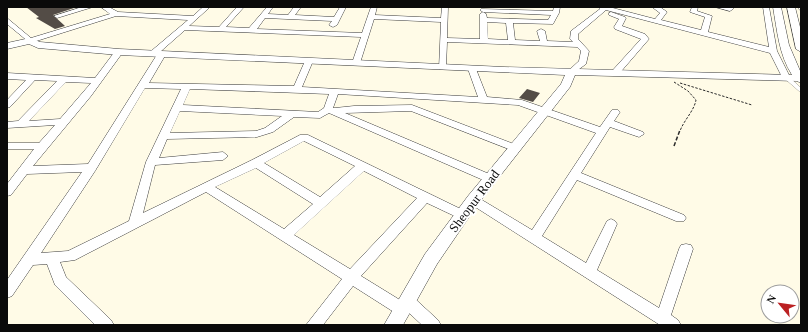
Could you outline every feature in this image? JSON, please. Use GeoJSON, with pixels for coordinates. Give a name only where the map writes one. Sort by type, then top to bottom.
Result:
{"type":"FeatureCollection","features":[{"type":"Feature","properties":{"kind":"street"},"geometry":{"type":"LineString","coordinates":[[71,28],[56,18],[56,13],[90,7]]}},
{"type":"Feature","properties":{"kind":"street"},"geometry":{"type":"LineString","coordinates":[[104,7],[116,14],[195,18]]}},
{"type":"Feature","properties":{"kind":"street"},"geometry":{"type":"LineString","coordinates":[[7,46],[30,41],[137,7]]}},
{"type":"Feature","properties":{"kind":"street"},"geometry":{"type":"LineString","coordinates":[[159,16],[170,7]]}},
{"type":"Feature","properties":{"kind":"street"},"geometry":{"type":"LineString","coordinates":[[7,292],[91,168],[142,85],[157,54],[207,7]]}},
{"type":"Feature","properties":{"kind":"street"},"geometry":{"type":"LineString","coordinates":[[220,30],[241,7]]}},
{"type":"Feature","properties":{"kind":"street"},"geometry":{"type":"LineString","coordinates":[[251,31],[270,7]]}},
{"type":"Feature","properties":{"kind":"street"},"geometry":{"type":"LineString","coordinates":[[290,17],[298,7]]}},
{"type":"Feature","properties":{"kind":"street"},"geometry":{"type":"LineString","coordinates":[[327,34],[343,7]]}},
{"type":"Feature","properties":{"kind":"street"},"geometry":{"type":"LineString","coordinates":[[356,63],[374,7]]}},
{"type":"Feature","properties":{"kind":"street"},"geometry":{"type":"LineString","coordinates":[[442,67],[445,7]]}},
{"type":"Feature","properties":{"kind":"street"},"geometry":{"type":"LineString","coordinates":[[655,7],[664,12],[656,21]]}},
{"type":"Feature","properties":{"kind":"street"},"geometry":{"type":"LineString","coordinates":[[695,7],[693,12],[709,16],[704,33]]}},
{"type":"Feature","properties":{"kind":"street"},"geometry":{"type":"LineString","coordinates":[[718,7],[730,9],[730,7]]}},
{"type":"Feature","properties":{"kind":"street"},"geometry":{"type":"LineString","coordinates":[[766,7],[773,51]]}},
{"type":"Feature","properties":{"kind":"street"},"geometry":{"type":"LineString","coordinates":[[777,7],[785,52],[797,76]]}},
{"type":"Feature","properties":{"kind":"street"},"geometry":{"type":"LineString","coordinates":[[791,7],[801,49]]}},
{"type":"Feature","properties":{"kind":"street"},"geometry":{"type":"LineString","coordinates":[[484,20],[550,22],[556,10],[483,9],[484,41]]}},
{"type":"Feature","properties":{"kind":"street"},"geometry":{"type":"LineString","coordinates":[[571,72],[583,62],[586,51],[574,39],[574,33],[602,9],[617,9],[656,21],[773,51],[797,76]]}},
{"type":"Feature","properties":{"kind":"street"},"geometry":{"type":"LineString","coordinates":[[602,9],[623,18],[618,28],[642,36],[645,39],[615,73]]}},
{"type":"Feature","properties":{"kind":"street"},"geometry":{"type":"LineString","coordinates":[[264,16],[335,19]]}},
{"type":"Feature","properties":{"kind":"street"},"geometry":{"type":"LineString","coordinates":[[371,17],[445,20]]}},
{"type":"Feature","properties":{"kind":"street"},"geometry":{"type":"LineString","coordinates":[[7,20],[10,26],[38,45],[119,52],[472,69],[797,76]]}},
{"type":"Feature","properties":{"kind":"street"},"geometry":{"type":"LineString","coordinates":[[509,21],[512,42]]}},
{"type":"Feature","properties":{"kind":"street"},"geometry":{"type":"LineString","coordinates":[[184,28],[366,35]]}},
{"type":"Feature","properties":{"kind":"street"},"geometry":{"type":"LineString","coordinates":[[541,31],[544,44]]}},
{"type":"Feature","properties":{"kind":"street"},"geometry":{"type":"LineString","coordinates":[[444,40],[580,45]]}},
{"type":"Feature","properties":{"kind":"street"},"geometry":{"type":"LineString","coordinates":[[7,192],[42,146],[64,122],[119,52]]}},
{"type":"Feature","properties":{"kind":"street"},"geometry":{"type":"LineString","coordinates":[[297,89],[310,61]]}},
{"type":"Feature","properties":{"kind":"street"},"geometry":{"type":"LineString","coordinates":[[472,69],[484,101]]}},
{"type":"Feature","properties":{"kind":"street","name":"Sheopur Road"},"geometry":{"type":"LineString","coordinates":[[393,325],[431,259],[473,200],[566,85],[571,72]]}},
{"type":"Feature","properties":{"kind":"street"},"geometry":{"type":"LineString","coordinates":[[7,76],[97,81]]}},
{"type":"Feature","properties":{"kind":"street"},"geometry":{"type":"LineString","coordinates":[[7,105],[32,78]]}},
{"type":"Feature","properties":{"kind":"street"},"geometry":{"type":"LineString","coordinates":[[21,124],[63,80]]}},
{"type":"Feature","properties":{"kind":"street"},"geometry":{"type":"LineString","coordinates":[[142,85],[297,89],[519,102],[606,128],[639,134]]}},
{"type":"Feature","properties":{"kind":"street"},"geometry":{"type":"LineString","coordinates":[[134,224],[151,162],[178,108],[187,86]]}},
{"type":"Feature","properties":{"kind":"street"},"geometry":{"type":"LineString","coordinates":[[332,110],[336,92]]}},
{"type":"Feature","properties":{"kind":"street"},"geometry":{"type":"LineString","coordinates":[[418,110],[438,98]]}},
{"type":"Feature","properties":{"kind":"street"},"geometry":{"type":"LineString","coordinates":[[178,108],[320,115],[332,110],[412,108],[515,148]]}},
{"type":"Feature","properties":{"kind":"street"},"geometry":{"type":"LineString","coordinates":[[332,110],[490,179]]}},
{"type":"Feature","properties":{"kind":"street"},"geometry":{"type":"LineString","coordinates":[[534,238],[615,112]]}},
{"type":"Feature","properties":{"kind":"street"},"geometry":{"type":"LineString","coordinates":[[164,136],[257,134],[269,130],[291,114]]}},
{"type":"Feature","properties":{"kind":"street"},"geometry":{"type":"LineString","coordinates":[[7,125],[64,122]]}},
{"type":"Feature","properties":{"kind":"street"},"geometry":{"type":"LineString","coordinates":[[29,260],[70,256],[256,163],[304,137],[463,214]]}},
{"type":"Feature","properties":{"kind":"street"},"geometry":{"type":"LineString","coordinates":[[8,146],[42,146]]}},
{"type":"Feature","properties":{"kind":"street"},"geometry":{"type":"LineString","coordinates":[[151,162],[222,156]]}},
{"type":"Feature","properties":{"kind":"street"},"geometry":{"type":"LineString","coordinates":[[256,163],[321,204]]}},
{"type":"Feature","properties":{"kind":"street"},"geometry":{"type":"LineString","coordinates":[[285,236],[362,166]]}},
{"type":"Feature","properties":{"kind":"street"},"geometry":{"type":"LineString","coordinates":[[24,170],[91,168]]}},
{"type":"Feature","properties":{"kind":"street"},"geometry":{"type":"LineString","coordinates":[[575,175],[680,218]]}},
{"type":"Feature","properties":{"kind":"street"},"geometry":{"type":"LineString","coordinates":[[206,187],[351,278],[404,305],[432,325]]}},
{"type":"Feature","properties":{"kind":"street"},"geometry":{"type":"LineString","coordinates":[[314,325],[351,278],[426,196]]}},
{"type":"Feature","properties":{"kind":"street"},"geometry":{"type":"LineString","coordinates":[[473,200],[668,321],[686,249]]}},
{"type":"Feature","properties":{"kind":"street"},"geometry":{"type":"LineString","coordinates":[[589,272],[610,224]]}},
{"type":"Feature","properties":{"kind":"street"},"geometry":{"type":"LineString","coordinates":[[52,258],[60,281],[106,325]]}},
{"type":"Feature","properties":{"kind":"lane"},"geometry":{"type":"LineString","coordinates":[[797,76],[801,90]]}},
{"type":"Feature","properties":{"kind":"path"},"geometry":{"type":"LineString","coordinates":[[665,74],[688,91],[696,100],[695,105],[683,122],[674,146]]}},
{"type":"Feature","properties":{"kind":"path"},"geometry":{"type":"LineString","coordinates":[[674,82],[752,105]]}},
{"type":"Feature","properties":{"kind":"building"},"geometry":{"type":"Polygon","coordinates":[[[26,7],[77,7],[53,15],[65,26],[55,29],[36,18],[39,17],[26,7]]]}},
{"type":"Feature","properties":{"kind":"building"},"geometry":{"type":"Polygon","coordinates":[[[527,89],[540,93],[533,102],[519,98],[527,89]]]}}]}
